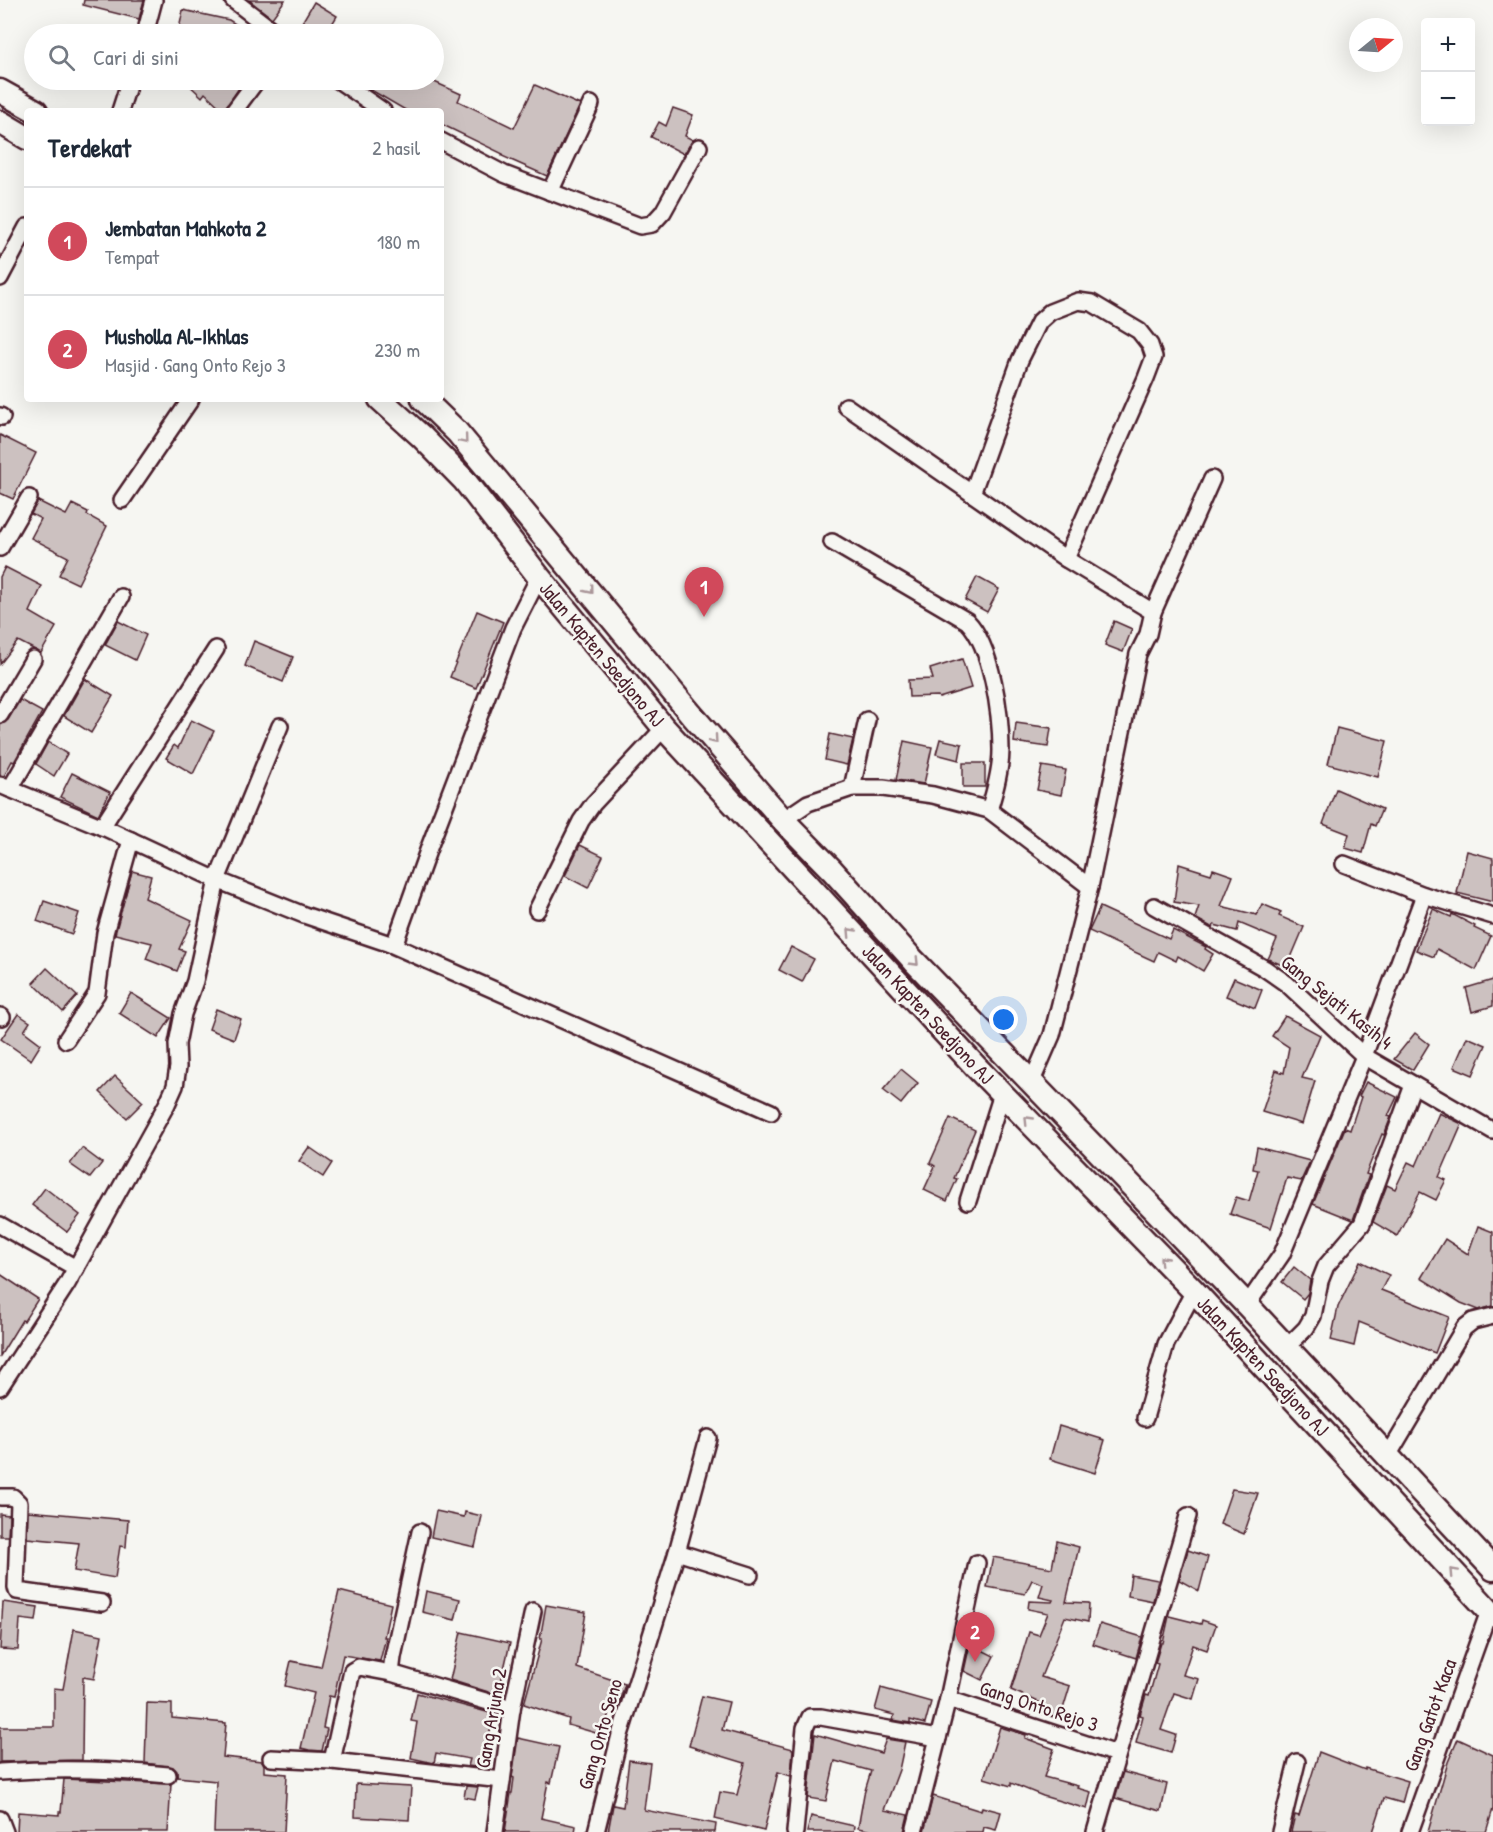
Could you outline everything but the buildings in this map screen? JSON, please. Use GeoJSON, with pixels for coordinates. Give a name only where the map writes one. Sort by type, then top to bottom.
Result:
{"type":"FeatureCollection","features":[{"type":"Feature","properties":{"kind":"main road"},"geometry":{"type":"LineString","coordinates":[[0,91],[31,108]]}},
{"type":"Feature","properties":{"kind":"main road"},"geometry":{"type":"LineString","coordinates":[[0,122],[24,136]]}},
{"type":"Feature","properties":{"kind":"main road","name":"Jalan Kapten Soedjono AJ"},"geometry":{"type":"LineString","coordinates":[[383,402],[464,480],[538,577],[664,728],[977,1068],[1194,1292],[1491,1613]]}},
{"type":"Feature","properties":{"kind":"main road","name":"Jalan Kapten Soedjono AJ"},"geometry":{"type":"LineString","coordinates":[[426,402],[457,432],[691,714],[783,820],[832,870],[914,961],[1287,1347],[1493,1569]]}},
{"type":"Feature","properties":{"kind":"main road"},"geometry":{"type":"LineString","coordinates":[[977,1068],[998,1046]]}},
{"type":"Feature","properties":{"kind":"street"},"geometry":{"type":"LineString","coordinates":[[148,24],[154,0]]}},
{"type":"Feature","properties":{"kind":"street"},"geometry":{"type":"LineString","coordinates":[[233,0],[264,24]]}},
{"type":"Feature","properties":{"kind":"street"},"geometry":{"type":"LineString","coordinates":[[121,108],[127,90]]}},
{"type":"Feature","properties":{"kind":"street"},"geometry":{"type":"LineString","coordinates":[[236,108],[250,90]]}},
{"type":"Feature","properties":{"kind":"street"},"geometry":{"type":"LineString","coordinates":[[352,90],[377,108]]}},
{"type":"Feature","properties":{"kind":"street"},"geometry":{"type":"LineString","coordinates":[[550,192],[591,104]]}},
{"type":"Feature","properties":{"kind":"street"},"geometry":{"type":"LineString","coordinates":[[444,143],[504,174],[640,226],[646,226],[658,219],[699,147]]}},
{"type":"Feature","properties":{"kind":"street"},"geometry":{"type":"LineString","coordinates":[[0,278],[24,233]]}},
{"type":"Feature","properties":{"kind":"street"},"geometry":{"type":"LineString","coordinates":[[972,494],[1020,360],[1039,322],[1050,312],[1078,301],[1092,303],[1139,331],[1150,345],[1154,357],[1066,559]]}},
{"type":"Feature","properties":{"kind":"street"},"geometry":{"type":"LineString","coordinates":[[122,500],[189,402]]}},
{"type":"Feature","properties":{"kind":"street"},"geometry":{"type":"LineString","coordinates":[[846,406],[1066,559],[1153,612]]}},
{"type":"Feature","properties":{"kind":"street"},"geometry":{"type":"LineString","coordinates":[[1032,1081],[1052,1035],[1090,887],[1138,654],[1148,634],[1153,612],[1212,479]]}},
{"type":"Feature","properties":{"kind":"street"},"geometry":{"type":"LineString","coordinates":[[0,548],[29,498]]}},
{"type":"Feature","properties":{"kind":"street"},"geometry":{"type":"LineString","coordinates":[[832,542],[967,621],[980,637],[993,682],[1000,729],[999,772],[989,810]]}},
{"type":"Feature","properties":{"kind":"street"},"geometry":{"type":"LineString","coordinates":[[390,944],[396,940],[513,628],[538,577]]}},
{"type":"Feature","properties":{"kind":"street"},"geometry":{"type":"LineString","coordinates":[[121,597],[5,788],[102,827],[217,880],[304,915],[390,944],[771,1112]]}},
{"type":"Feature","properties":{"kind":"street"},"geometry":{"type":"LineString","coordinates":[[102,827],[216,649]]}},
{"type":"Feature","properties":{"kind":"street"},"geometry":{"type":"LineString","coordinates":[[0,715],[33,659]]}},
{"type":"Feature","properties":{"kind":"street"},"geometry":{"type":"LineString","coordinates":[[852,788],[867,720]]}},
{"type":"Feature","properties":{"kind":"street"},"geometry":{"type":"LineString","coordinates":[[0,1387],[76,1268],[175,1086],[177,1044],[183,1014],[195,981],[217,880],[280,726]]}},
{"type":"Feature","properties":{"kind":"street"},"geometry":{"type":"LineString","coordinates":[[537,910],[581,820],[593,804],[664,728]]}},
{"type":"Feature","properties":{"kind":"street"},"geometry":{"type":"LineString","coordinates":[[783,820],[808,803],[852,788],[883,788],[933,795],[989,810],[1090,887]]}},
{"type":"Feature","properties":{"kind":"street"},"geometry":{"type":"LineString","coordinates":[[66,1040],[97,993],[105,933],[131,840]]}},
{"type":"Feature","properties":{"kind":"street"},"geometry":{"type":"LineString","coordinates":[[1344,864],[1424,895],[1493,916]]}},
{"type":"Feature","properties":{"kind":"street"},"geometry":{"type":"LineString","coordinates":[[1247,1305],[1282,1254],[1364,1056],[1424,895]]}},
{"type":"Feature","properties":{"kind":"street","name":"Gang Sejati Kasih 4"},"geometry":{"type":"LineString","coordinates":[[1154,906],[1287,984],[1364,1056],[1493,1131]]}},
{"type":"Feature","properties":{"kind":"street"},"geometry":{"type":"LineString","coordinates":[[1287,1347],[1306,1328],[1313,1316],[1320,1281],[1326,1266],[1362,1224],[1413,1085]]}},
{"type":"Feature","properties":{"kind":"street"},"geometry":{"type":"LineString","coordinates":[[968,1201],[1002,1094]]}},
{"type":"Feature","properties":{"kind":"street"},"geometry":{"type":"LineString","coordinates":[[0,1225],[76,1268]]}},
{"type":"Feature","properties":{"kind":"street"},"geometry":{"type":"LineString","coordinates":[[1145,1418],[1166,1344],[1194,1292]]}},
{"type":"Feature","properties":{"kind":"street"},"geometry":{"type":"LineString","coordinates":[[1388,1456],[1464,1328],[1473,1320],[1493,1316]]}},
{"type":"Feature","properties":{"kind":"street","name":"Gang Onto Seno"},"geometry":{"type":"LineString","coordinates":[[596,1832],[620,1735],[708,1438]]}},
{"type":"Feature","properties":{"kind":"street"},"geometry":{"type":"LineString","coordinates":[[0,1497],[13,1497],[19,1503],[17,1591],[102,1603]]}},
{"type":"Feature","properties":{"kind":"street"},"geometry":{"type":"LineString","coordinates":[[1095,1832],[1188,1516]]}},
{"type":"Feature","properties":{"kind":"street"},"geometry":{"type":"LineString","coordinates":[[391,1673],[420,1532]]}},
{"type":"Feature","properties":{"kind":"street"},"geometry":{"type":"LineString","coordinates":[[676,1552],[750,1575]]}},
{"type":"Feature","properties":{"kind":"street"},"geometry":{"type":"LineString","coordinates":[[914,1832],[948,1699],[977,1563]]}},
{"type":"Feature","properties":{"kind":"street","name":"Gang Arjuna 2"},"geometry":{"type":"LineString","coordinates":[[495,1832],[512,1709],[533,1611]]}},
{"type":"Feature","properties":{"kind":"street","name":"Gang Gatot Kaca"},"geometry":{"type":"LineString","coordinates":[[1410,1832],[1491,1613]]}},
{"type":"Feature","properties":{"kind":"street"},"geometry":{"type":"LineString","coordinates":[[332,1761],[352,1671],[359,1666],[391,1673],[512,1709]]}},
{"type":"Feature","properties":{"kind":"street","name":"Gang Onto Rejo 3"},"geometry":{"type":"LineString","coordinates":[[948,1699],[1118,1754]]}},
{"type":"Feature","properties":{"kind":"street"},"geometry":{"type":"LineString","coordinates":[[795,1832],[805,1728],[810,1717],[822,1717],[938,1738]]}},
{"type":"Feature","properties":{"kind":"street"},"geometry":{"type":"LineString","coordinates":[[271,1758],[332,1761],[502,1780]]}},
{"type":"Feature","properties":{"kind":"street"},"geometry":{"type":"LineString","coordinates":[[1280,1832],[1297,1762]]}},
{"type":"Feature","properties":{"kind":"street"},"geometry":{"type":"LineString","coordinates":[[0,1772],[49,1768],[100,1769],[168,1775]]}},
{"type":"Feature","properties":{"kind":"street"},"geometry":{"type":"LineString","coordinates":[[0,1818],[5,1832]]}},
{"type":"Feature","properties":{"kind":"place","name":"Jembatan Mahkota 2"},"geometry":{"type":"Point","coordinates":[704,617]}},
{"type":"Feature","properties":{"kind":"place","name":"Musholla Al-Ikhlas"},"geometry":{"type":"Point","coordinates":[975,1662]}}]}
